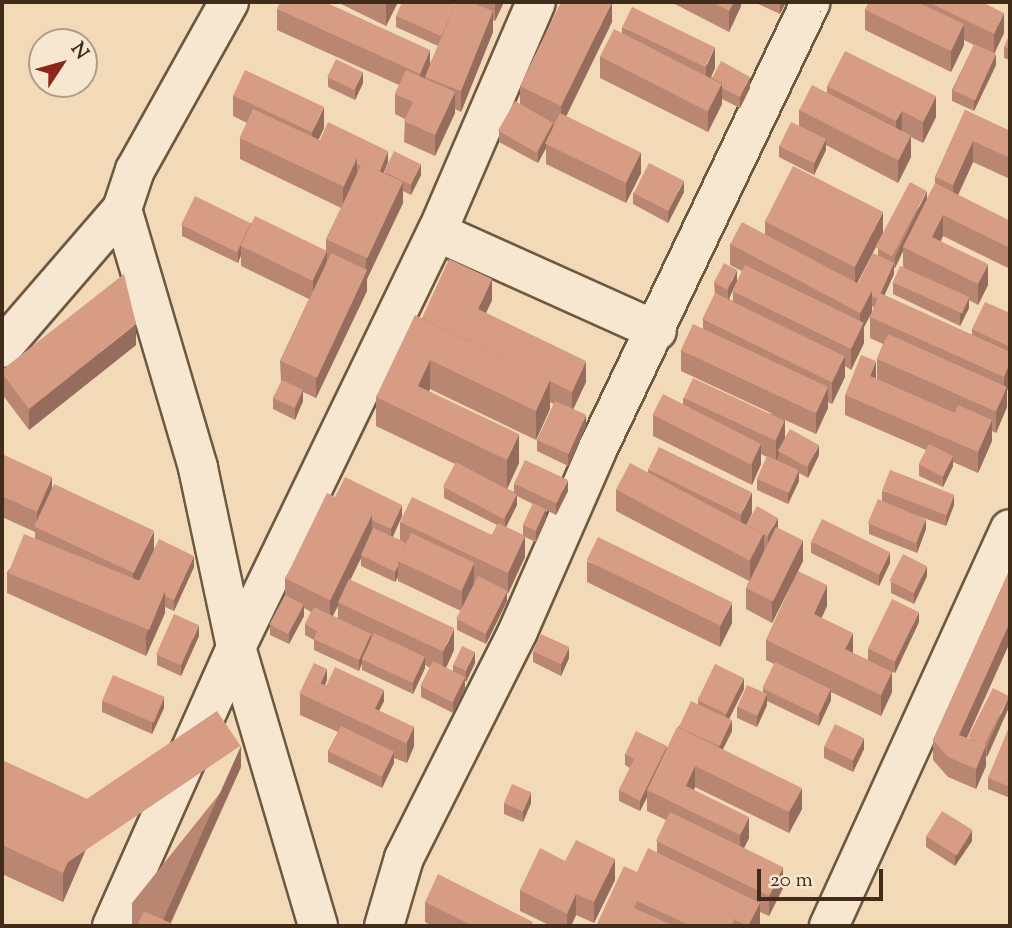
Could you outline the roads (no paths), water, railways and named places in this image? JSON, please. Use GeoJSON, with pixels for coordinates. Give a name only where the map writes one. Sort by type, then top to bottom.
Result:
{"type":"FeatureCollection","features":[{"type":"Feature","properties":{"kind":"street"},"geometry":{"type":"LineString","coordinates":[[2,348],[122,209],[135,170],[229,2]]}},
{"type":"Feature","properties":{"kind":"street"},"geometry":{"type":"LineString","coordinates":[[112,926],[236,647],[437,232],[536,2]]}},
{"type":"Feature","properties":{"kind":"street"},"geometry":{"type":"LineString","coordinates":[[384,926],[404,858],[518,632],[811,2]]}},
{"type":"Feature","properties":{"kind":"street"},"geometry":{"type":"LineString","coordinates":[[122,209],[198,468],[236,647],[318,926]]}},
{"type":"Feature","properties":{"kind":"street"},"geometry":{"type":"LineString","coordinates":[[437,232],[657,331]]}},
{"type":"Feature","properties":{"kind":"street"},"geometry":{"type":"LineString","coordinates":[[829,926],[1010,529]]}}]}
